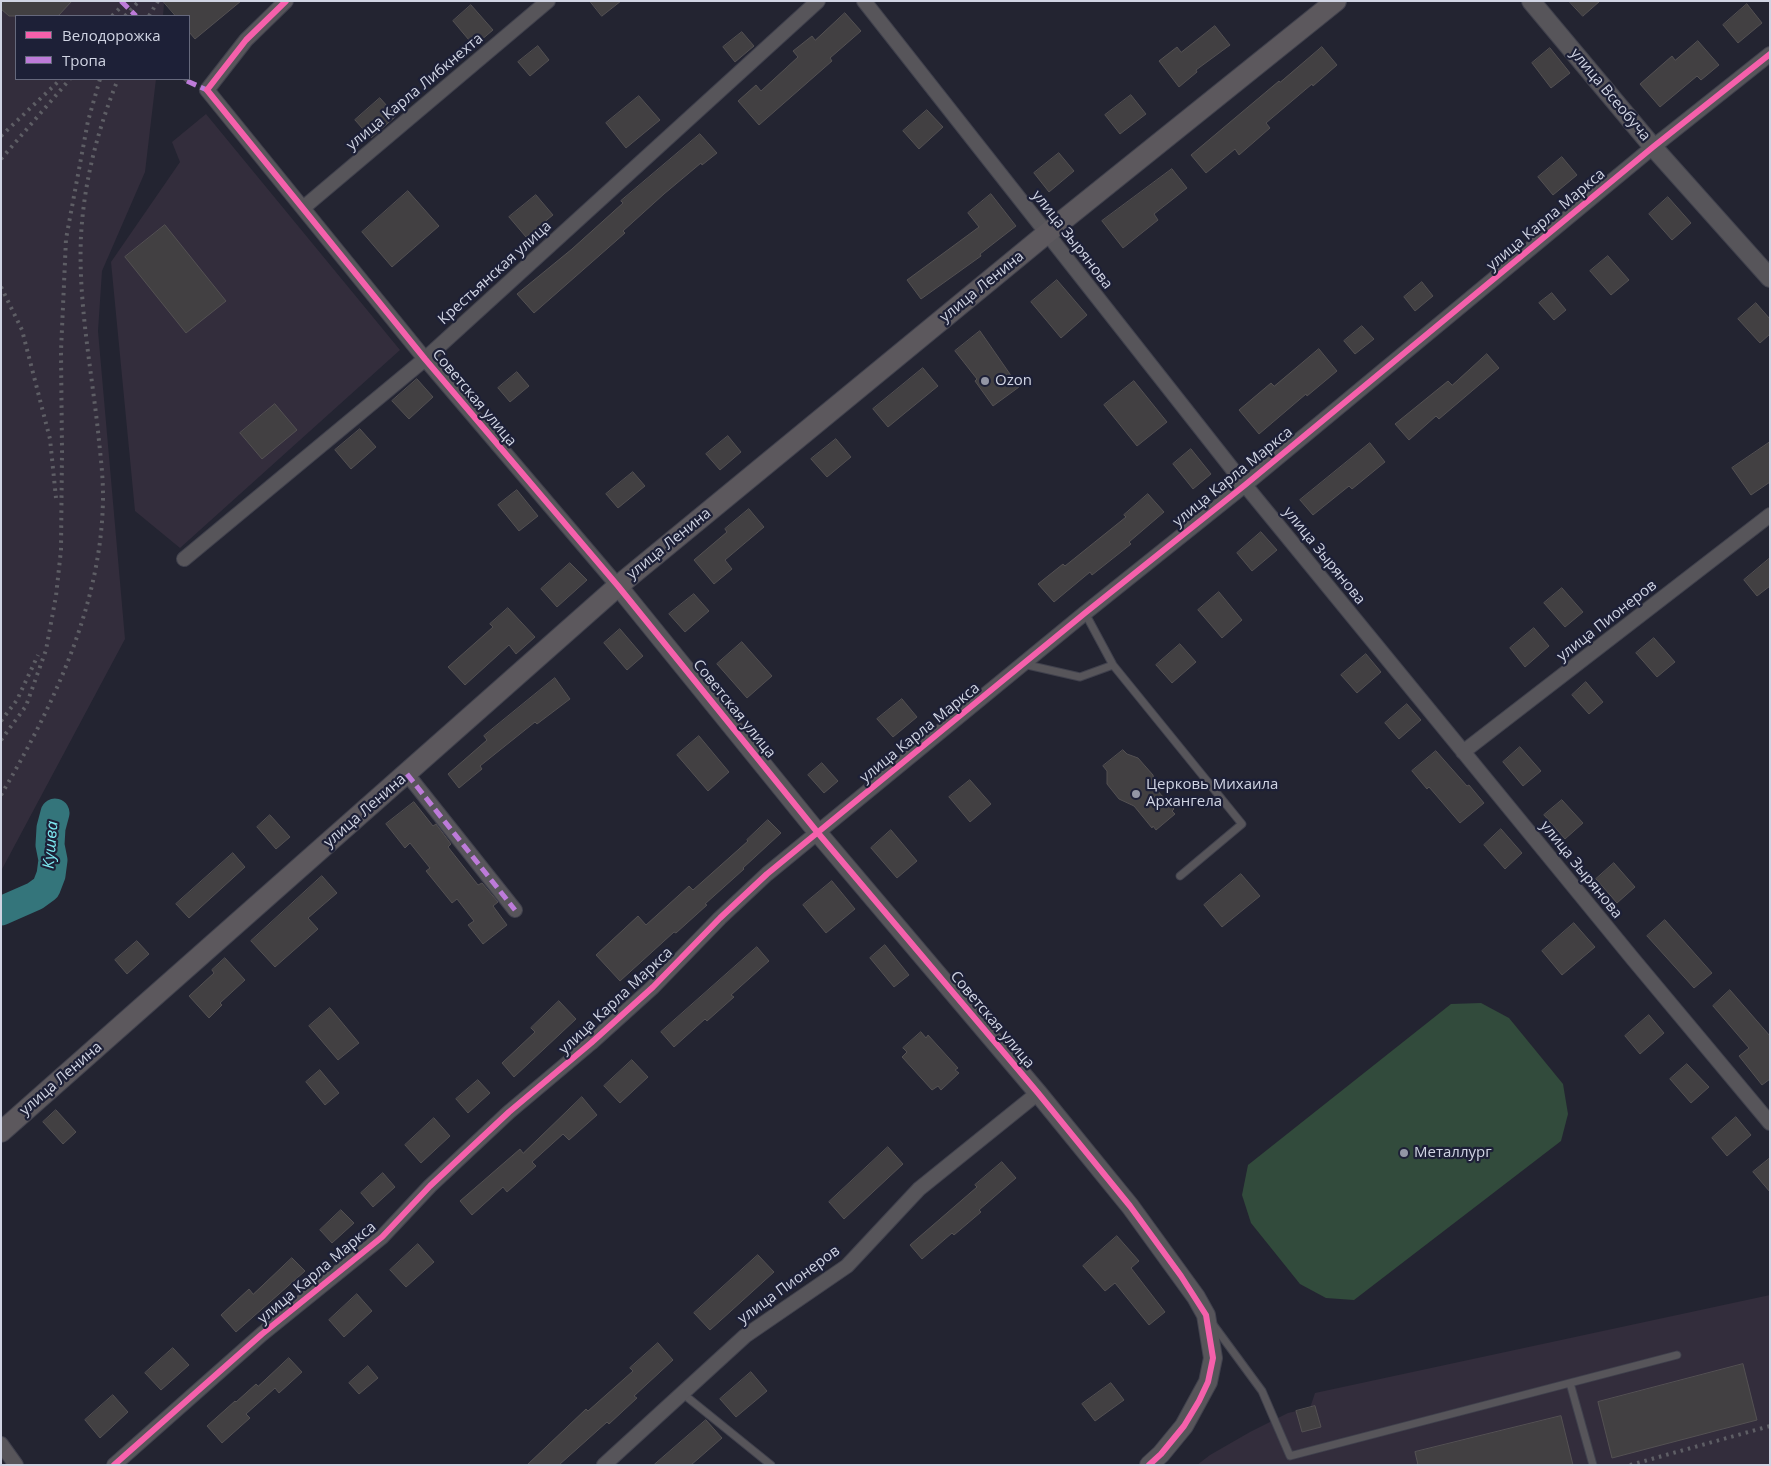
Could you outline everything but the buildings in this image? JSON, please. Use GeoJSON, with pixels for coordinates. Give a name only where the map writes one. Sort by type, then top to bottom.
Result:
{"type":"FeatureCollection","features":[{"type":"Feature","properties":{"kind":"main road","name":"улица Ленина"},"geometry":{"type":"LineString","coordinates":[[1,1132],[618,586],[1046,234],[1336,1]]}},
{"type":"Feature","properties":{"kind":"street","name":"Советская улица"},"geometry":{"type":"LineString","coordinates":[[286,1],[246,40],[207,90],[425,359],[618,586],[818,833],[1038,1093],[1130,1206],[1181,1276],[1206,1315],[1213,1358],[1208,1382],[1184,1426],[1161,1454],[1149,1465]]}},
{"type":"Feature","properties":{"kind":"street","name":"улица Карла Либкнехта"},"geometry":{"type":"LineString","coordinates":[[303,208],[548,1]]}},
{"type":"Feature","properties":{"kind":"street","name":"Крестьянская улица"},"geometry":{"type":"LineString","coordinates":[[184,559],[425,359],[818,1]]}},
{"type":"Feature","properties":{"kind":"street","name":"улица Зырянова"},"geometry":{"type":"LineString","coordinates":[[864,1],[1245,485],[1770,1123]]}},
{"type":"Feature","properties":{"kind":"street","name":"улица Всеобуча"},"geometry":{"type":"LineString","coordinates":[[1531,1],[1653,147],[1770,278]]}},
{"type":"Feature","properties":{"kind":"street","name":"улица Карла Маркса"},"geometry":{"type":"LineString","coordinates":[[114,1465],[262,1334],[382,1237],[430,1186],[509,1112],[591,1043],[653,987],[720,918],[767,874],[1085,613],[1245,485],[1653,147],[1770,54]]}},
{"type":"Feature","properties":{"kind":"street","name":"улица Пионеров"},"geometry":{"type":"LineString","coordinates":[[1463,752],[1770,515]]}},
{"type":"Feature","properties":{"kind":"street"},"geometry":{"type":"LineString","coordinates":[[407,774],[515,910]]}},
{"type":"Feature","properties":{"kind":"street","name":"улица Пионеров"},"geometry":{"type":"LineString","coordinates":[[604,1465],[745,1336],[847,1266],[919,1189],[1038,1093]]}},
{"type":"Feature","properties":{"kind":"street"},"geometry":{"type":"LineString","coordinates":[[1,1444],[16,1465]]}},
{"type":"Feature","properties":{"kind":"lane"},"geometry":{"type":"LineString","coordinates":[[1085,613],[1113,665],[1242,824],[1180,876]]}},
{"type":"Feature","properties":{"kind":"lane"},"geometry":{"type":"LineString","coordinates":[[1024,664],[1080,677],[1113,665]]}},
{"type":"Feature","properties":{"kind":"lane"},"geometry":{"type":"LineString","coordinates":[[1206,1315],[1262,1391],[1290,1456],[1678,1355]]}},
{"type":"Feature","properties":{"kind":"lane"},"geometry":{"type":"LineString","coordinates":[[1570,1383],[1593,1465]]}},
{"type":"Feature","properties":{"kind":"lane"},"geometry":{"type":"LineString","coordinates":[[682,1393],[771,1465]]}},
{"type":"Feature","properties":{"kind":"shaded area"},"geometry":{"type":"Polygon","coordinates":[[[1,1],[168,1],[164,4],[163,15],[15,15],[15,80],[156,80],[145,172],[102,271],[98,331],[125,639],[1,871],[1,1]]]}},
{"type":"Feature","properties":{"kind":"shaded area"},"geometry":{"type":"Polygon","coordinates":[[[206,114],[400,350],[180,548],[135,511],[111,262],[180,162],[172,142],[206,114]]]}},
{"type":"Feature","properties":{"kind":"shaded area"},"geometry":{"type":"Polygon","coordinates":[[[1770,1295],[1770,1465],[1197,1465],[1210,1455],[1250,1432],[1288,1413],[1310,1408],[1315,1393],[1770,1295]]]}},
{"type":"Feature","properties":{"kind":"green space","name":"Металлург"},"geometry":{"type":"Polygon","coordinates":[[[1481,1003],[1509,1018],[1563,1084],[1568,1114],[1561,1141],[1354,1300],[1326,1298],[1300,1284],[1251,1223],[1242,1195],[1248,1165],[1451,1004],[1481,1003]]]}},
{"type":"Feature","properties":{"kind":"waterway","name":"Кушва"},"geometry":{"type":"LineString","coordinates":[[1,911],[35,896],[46,888],[51,875],[53,860],[50,845],[51,828],[55,813]]}},
{"type":"Feature","properties":{"kind":"railway"},"geometry":{"type":"LineString","coordinates":[[113,15],[127,1]]}},
{"type":"Feature","properties":{"kind":"railway"},"geometry":{"type":"LineString","coordinates":[[126,15],[139,1]]}},
{"type":"Feature","properties":{"kind":"railway"},"geometry":{"type":"LineString","coordinates":[[150,15],[158,1]]}},
{"type":"Feature","properties":{"kind":"railway"},"geometry":{"type":"LineString","coordinates":[[1,136],[60,80]]}},
{"type":"Feature","properties":{"kind":"railway"},"geometry":{"type":"LineString","coordinates":[[1,159],[69,80]]}},
{"type":"Feature","properties":{"kind":"railway"},"geometry":{"type":"LineString","coordinates":[[1,740],[26,706],[46,650],[56,596],[61,550],[61,351],[66,239],[88,121],[100,80]]}},
{"type":"Feature","properties":{"kind":"railway"},"geometry":{"type":"LineString","coordinates":[[1,795],[21,761],[57,688],[85,613],[95,574],[101,535],[103,487],[83,309],[81,236],[85,195],[93,156],[104,117],[118,80]]}},
{"type":"Feature","properties":{"kind":"railway"},"geometry":{"type":"LineString","coordinates":[[1,287],[22,330],[50,439],[56,498]]}},
{"type":"Feature","properties":{"kind":"railway"},"geometry":{"type":"LineString","coordinates":[[1,721],[17,700],[38,655]]}},
{"type":"Feature","properties":{"kind":"railway"},"geometry":{"type":"LineString","coordinates":[[1630,1465],[1770,1426]]}},
{"type":"Feature","properties":{"kind":"marked path"},"geometry":{"type":"LineString","coordinates":[[121,1],[135,15]]}},
{"type":"Feature","properties":{"kind":"marked path"},"geometry":{"type":"LineString","coordinates":[[187,81],[207,90]]}},
{"type":"Feature","properties":{"kind":"marked path"},"geometry":{"type":"LineString","coordinates":[[407,774],[515,910]]}},
{"type":"Feature","properties":{"kind":"cycle path"},"geometry":{"type":"LineString","coordinates":[[286,1],[246,40],[207,90],[425,359],[618,586],[818,833],[1038,1093],[1130,1206],[1181,1276],[1206,1315],[1213,1358],[1208,1382],[1184,1426],[1161,1454],[1149,1465]]}},
{"type":"Feature","properties":{"kind":"cycle path"},"geometry":{"type":"LineString","coordinates":[[114,1465],[262,1334],[382,1237],[430,1186],[509,1112],[591,1043],[653,987],[720,918],[767,874],[1085,613],[1245,485],[1653,147],[1770,54]]}},
{"type":"Feature","properties":{"kind":"place","name":"Ozon"},"geometry":{"type":"Point","coordinates":[985,381]}},
{"type":"Feature","properties":{"kind":"place","name":"Церковь Михаила Архангела"},"geometry":{"type":"Point","coordinates":[1136,794]}},
{"type":"Feature","properties":{"kind":"place","name":"Металлург"},"geometry":{"type":"Point","coordinates":[1404,1153]}}]}
